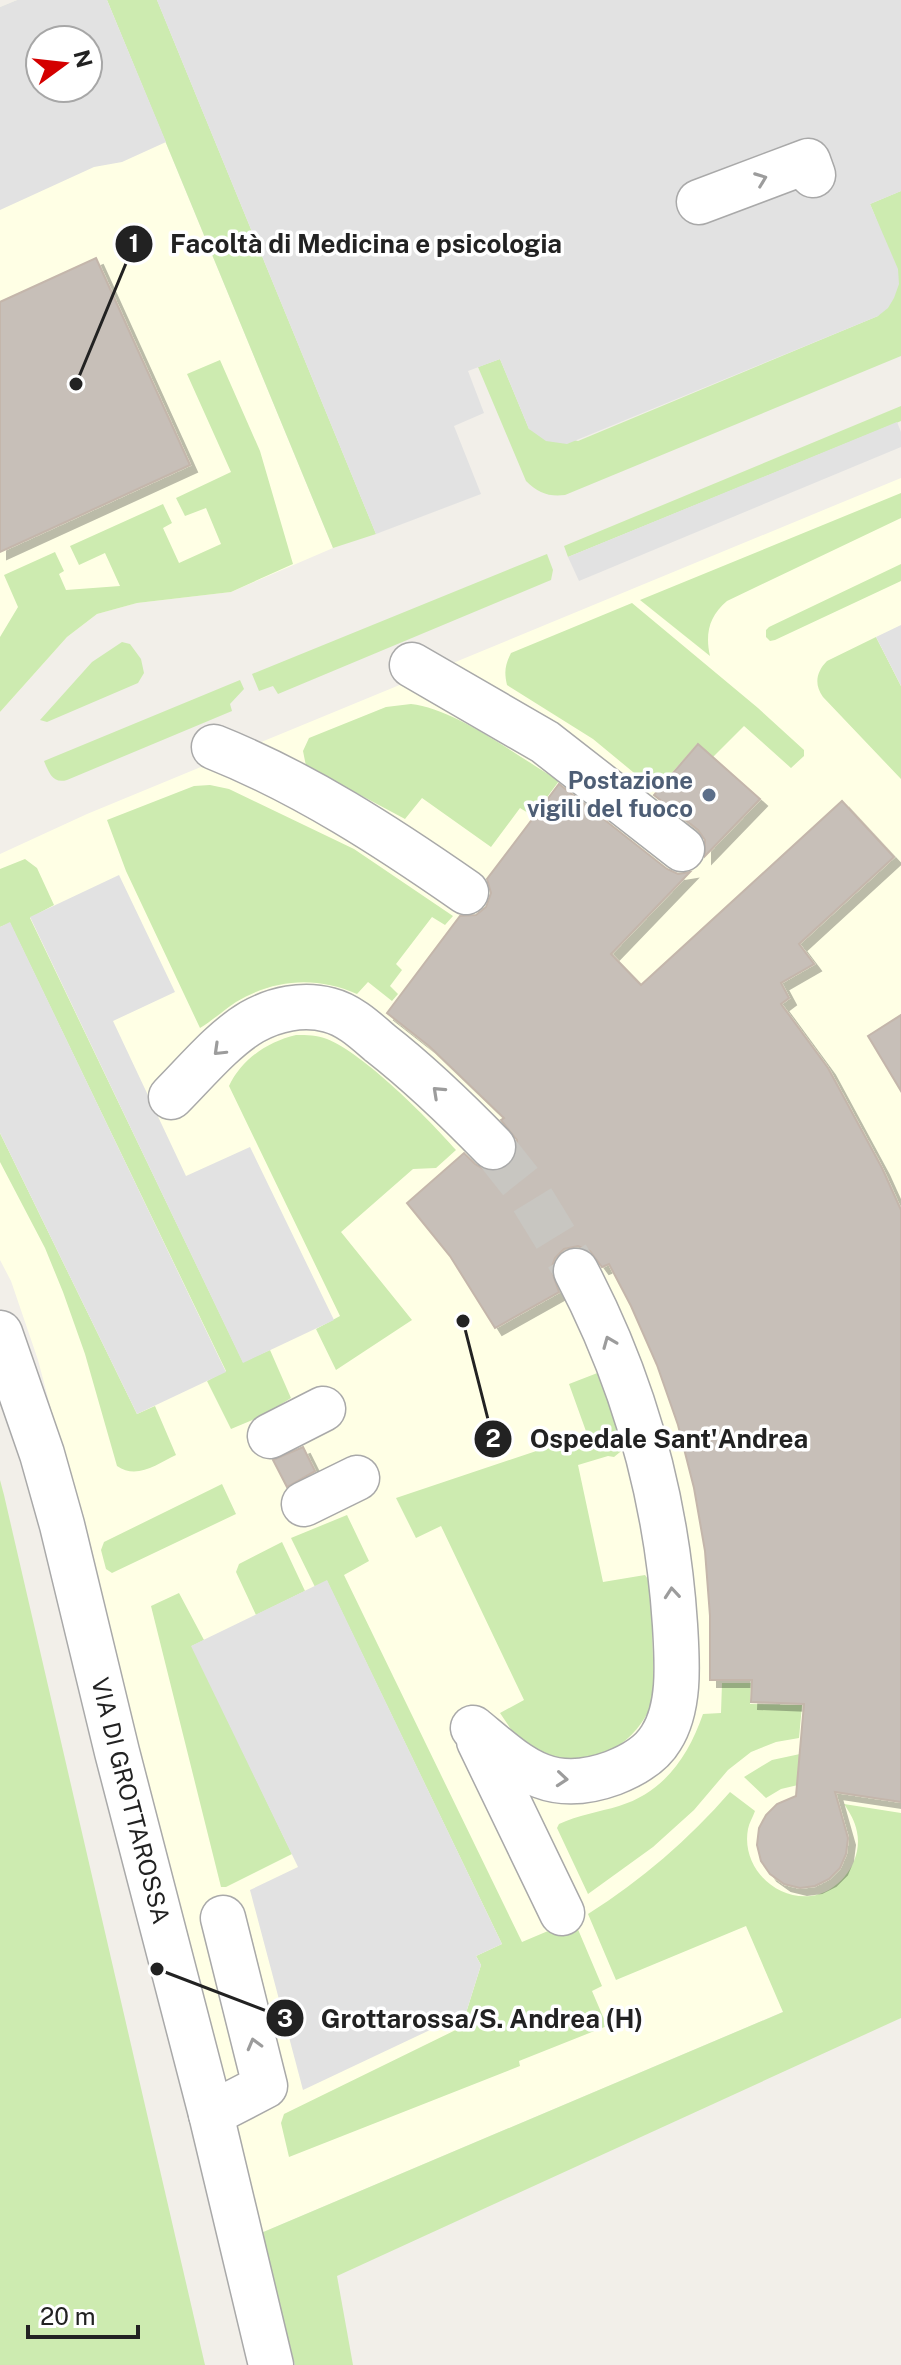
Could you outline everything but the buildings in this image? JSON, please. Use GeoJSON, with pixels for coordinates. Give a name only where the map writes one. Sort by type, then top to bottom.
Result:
{"type":"FeatureCollection","features":[{"type":"Feature","properties":{"kind":"street"},"geometry":{"type":"LineString","coordinates":[[699,202],[808,161],[813,175]]}},
{"type":"Feature","properties":{"kind":"street"},"geometry":{"type":"LineString","coordinates":[[412,665],[545,742],[682,849]]}},
{"type":"Feature","properties":{"kind":"street"},"geometry":{"type":"LineString","coordinates":[[214,747],[257,764],[394,841],[466,892]]}},
{"type":"Feature","properties":{"kind":"street"},"geometry":{"type":"LineString","coordinates":[[171,1097],[239,1031],[279,1011],[316,1007],[344,1016],[369,1034],[411,1068],[493,1147]]}},
{"type":"Feature","properties":{"kind":"street"},"geometry":{"type":"LineString","coordinates":[[562,1913],[473,1728],[521,1768],[539,1776],[575,1781],[607,1775],[644,1756],[661,1738],[670,1715],[676,1651],[670,1557],[662,1507],[628,1389],[597,1311],[576,1271]]}},
{"type":"Feature","properties":{"kind":"street","name":"VIA DI GROTTAROSSA"},"geometry":{"type":"LineString","coordinates":[[0,1333],[42,1454],[62,1525],[271,2365]]}},
{"type":"Feature","properties":{"kind":"street"},"geometry":{"type":"LineString","coordinates":[[270,1436],[323,1409]]}},
{"type":"Feature","properties":{"kind":"street"},"geometry":{"type":"LineString","coordinates":[[304,1504],[357,1478]]}},
{"type":"Feature","properties":{"kind":"street"},"geometry":{"type":"LineString","coordinates":[[211,2114],[265,2086],[223,1918]]}},
{"type":"Feature","properties":{"kind":"shaded area"},"geometry":{"type":"Polygon","coordinates":[[[17,0],[107,0],[333,548],[231,592],[137,603],[97,614],[67,637],[0,712],[0,7],[17,0]]]}},
{"type":"Feature","properties":{"kind":"shaded area"},"geometry":{"type":"Polygon","coordinates":[[[17,0],[107,0],[166,142],[122,162],[94,167],[0,210],[0,7],[17,0]]]}},
{"type":"Feature","properties":{"kind":"shaded area"},"geometry":{"type":"Polygon","coordinates":[[[157,0],[901,0],[901,191],[870,204],[898,269],[899,284],[894,298],[878,316],[567,444],[546,441],[529,429],[500,359],[468,371],[484,413],[454,426],[481,494],[376,534],[157,0]]]}},
{"type":"Feature","properties":{"kind":"shaded area"},"geometry":{"type":"Polygon","coordinates":[[[897,422],[901,447],[579,581],[568,557],[897,422]]]}},
{"type":"Feature","properties":{"kind":"shaded area"},"geometry":{"type":"Polygon","coordinates":[[[901,478],[901,1962],[261,2233],[38,1360],[11,1281],[0,1260],[0,854],[87,814],[901,478]]]}},
{"type":"Feature","properties":{"kind":"shaded area"},"geometry":{"type":"Polygon","coordinates":[[[901,625],[901,686],[876,637],[901,625]]]}},
{"type":"Feature","properties":{"kind":"shaded area"},"geometry":{"type":"Polygon","coordinates":[[[119,875],[175,992],[113,1021],[186,1176],[250,1147],[334,1320],[243,1363],[30,917],[119,875]]]}},
{"type":"Feature","properties":{"kind":"shaded area"},"geometry":{"type":"Polygon","coordinates":[[[10,922],[226,1372],[137,1414],[0,1133],[0,927],[10,922]]]}},
{"type":"Feature","properties":{"kind":"shaded area"},"geometry":{"type":"Polygon","coordinates":[[[327,1580],[502,1944],[476,1956],[481,1965],[466,2013],[303,2090],[250,1890],[298,1867],[191,1646],[327,1580]]]}},
{"type":"Feature","properties":{"kind":"green space"},"geometry":{"type":"Polygon","coordinates":[[[107,0],[157,0],[376,534],[333,548],[107,0]]]}},
{"type":"Feature","properties":{"kind":"green space"},"geometry":{"type":"Polygon","coordinates":[[[901,191],[901,356],[565,495],[544,493],[526,481],[478,367],[500,359],[529,429],[578,441],[878,316],[889,290],[889,262],[870,204],[901,191]]]}},
{"type":"Feature","properties":{"kind":"green space"},"geometry":{"type":"Polygon","coordinates":[[[220,360],[260,451],[293,564],[231,592],[137,603],[97,614],[67,637],[0,712],[0,637],[18,607],[4,575],[55,552],[64,571],[59,574],[66,590],[120,586],[105,553],[79,565],[70,546],[163,504],[172,523],[163,528],[179,563],[221,544],[206,508],[185,516],[176,498],[231,472],[187,374],[220,360]]]}},
{"type":"Feature","properties":{"kind":"green space"},"geometry":{"type":"Polygon","coordinates":[[[901,406],[901,421],[568,557],[564,546],[901,406]]]}},
{"type":"Feature","properties":{"kind":"green space"},"geometry":{"type":"Polygon","coordinates":[[[901,493],[901,518],[727,601],[710,626],[710,656],[640,600],[901,493]]]}},
{"type":"Feature","properties":{"kind":"green space"},"geometry":{"type":"Polygon","coordinates":[[[547,554],[553,570],[551,580],[278,694],[273,686],[259,691],[252,674],[547,554]]]}},
{"type":"Feature","properties":{"kind":"green space"},"geometry":{"type":"Polygon","coordinates":[[[901,564],[901,581],[775,640],[770,641],[766,637],[769,627],[901,564]]]}},
{"type":"Feature","properties":{"kind":"green space"},"geometry":{"type":"Polygon","coordinates":[[[632,603],[758,708],[804,750],[804,756],[791,768],[744,726],[713,757],[697,744],[656,791],[593,739],[507,685],[507,661],[511,653],[632,603]]]}},
{"type":"Feature","properties":{"kind":"green space"},"geometry":{"type":"Polygon","coordinates":[[[876,637],[901,686],[901,779],[823,697],[817,683],[820,670],[827,661],[876,637]]]}},
{"type":"Feature","properties":{"kind":"green space"},"geometry":{"type":"Polygon","coordinates":[[[122,642],[130,644],[141,659],[144,673],[138,683],[47,722],[40,720],[92,662],[122,642]]]}},
{"type":"Feature","properties":{"kind":"green space"},"geometry":{"type":"Polygon","coordinates":[[[240,680],[244,689],[230,704],[232,711],[67,780],[55,779],[44,761],[240,680]]]}},
{"type":"Feature","properties":{"kind":"green space"},"geometry":{"type":"Polygon","coordinates":[[[411,704],[467,724],[559,781],[533,816],[520,808],[491,847],[422,798],[405,819],[306,766],[303,751],[309,738],[386,707],[411,704]]]}},
{"type":"Feature","properties":{"kind":"green space"},"geometry":{"type":"Polygon","coordinates":[[[194,786],[229,789],[354,849],[453,916],[445,925],[432,917],[396,964],[402,970],[390,986],[398,994],[392,1001],[368,982],[357,994],[326,984],[281,985],[251,994],[200,1028],[126,871],[107,820],[194,786]]]}},
{"type":"Feature","properties":{"kind":"green space"},"geometry":{"type":"Polygon","coordinates":[[[25,859],[37,868],[54,905],[30,918],[243,1362],[270,1350],[291,1398],[262,1416],[231,1429],[207,1381],[226,1371],[10,923],[0,927],[0,869],[25,859]]]}},
{"type":"Feature","properties":{"kind":"green space"},"geometry":{"type":"Polygon","coordinates":[[[296,1035],[327,1039],[359,1058],[413,1105],[456,1150],[436,1168],[413,1169],[341,1232],[412,1320],[336,1370],[316,1329],[340,1316],[229,1086],[234,1076],[256,1053],[296,1035]]]}},
{"type":"Feature","properties":{"kind":"green space"},"geometry":{"type":"Polygon","coordinates":[[[0,1133],[137,1414],[155,1406],[176,1455],[139,1471],[117,1466],[85,1354],[63,1292],[45,1248],[0,1162],[0,1133]]]}},
{"type":"Feature","properties":{"kind":"green space"},"geometry":{"type":"Polygon","coordinates":[[[600,1372],[625,1448],[614,1457],[578,1465],[603,1582],[645,1575],[651,1583],[654,1699],[645,1718],[619,1746],[585,1760],[566,1760],[547,1756],[528,1746],[500,1713],[524,1700],[441,1526],[416,1538],[396,1498],[587,1434],[569,1384],[600,1372]]]}},
{"type":"Feature","properties":{"kind":"green space"},"geometry":{"type":"Polygon","coordinates":[[[0,1480],[4,1495],[205,2365],[0,2365],[0,1480]]]}},
{"type":"Feature","properties":{"kind":"green space"},"geometry":{"type":"Polygon","coordinates":[[[222,1484],[236,1514],[112,1573],[106,1569],[101,1550],[104,1542],[222,1484]]]}},
{"type":"Feature","properties":{"kind":"green space"},"geometry":{"type":"Polygon","coordinates":[[[347,1515],[369,1561],[344,1575],[522,1942],[574,1920],[602,1986],[592,1991],[607,2026],[519,2061],[520,2066],[289,2157],[281,2123],[284,2114],[470,2023],[466,2013],[481,1965],[476,1956],[502,1944],[327,1581],[315,1587],[291,1538],[347,1515]]]}},
{"type":"Feature","properties":{"kind":"green space"},"geometry":{"type":"Polygon","coordinates":[[[282,1542],[305,1591],[256,1615],[236,1572],[239,1564],[282,1542]]]}},
{"type":"Feature","properties":{"kind":"green space"},"geometry":{"type":"Polygon","coordinates":[[[179,1593],[204,1640],[192,1646],[292,1854],[226,1887],[221,1887],[151,1606],[179,1593]]]}},
{"type":"Feature","properties":{"kind":"green space"},"geometry":{"type":"Polygon","coordinates":[[[722,1683],[751,1683],[750,1704],[802,1705],[799,1738],[776,1742],[751,1752],[728,1770],[694,1810],[653,1847],[588,1894],[557,1828],[559,1824],[635,1800],[661,1782],[682,1758],[703,1714],[721,1713],[722,1683]]]}},
{"type":"Feature","properties":{"kind":"green space"},"geometry":{"type":"Polygon","coordinates":[[[800,1754],[798,1785],[781,1789],[766,1798],[744,1777],[772,1760],[800,1754]]]}},
{"type":"Feature","properties":{"kind":"green space"},"geometry":{"type":"Polygon","coordinates":[[[730,1792],[755,1811],[747,1843],[755,1868],[773,1886],[797,1896],[811,1896],[831,1888],[840,1882],[853,1864],[857,1832],[844,1804],[901,1813],[901,2018],[337,2276],[353,2365],[295,2365],[261,2233],[783,2012],[746,1926],[616,1980],[588,1914],[664,1858],[730,1792]]]}},
{"type":"Feature","properties":{"kind":"tunnel"},"geometry":{"type":"LineString","coordinates":[[493,1147],[524,1186],[576,1271]]}},
{"type":"Feature","properties":{"kind":"place","name":"Facoltà di Medicina e psicologia"},"geometry":{"type":"Point","coordinates":[76,384]}},
{"type":"Feature","properties":{"kind":"place","name":"Postazione vigili del fuoco"},"geometry":{"type":"Point","coordinates":[709,795]}},
{"type":"Feature","properties":{"kind":"place","name":"Ospedale Sant'Andrea"},"geometry":{"type":"Point","coordinates":[463,1321]}},
{"type":"Feature","properties":{"kind":"place","name":"Grottarossa/S. Andrea (H)"},"geometry":{"type":"Point","coordinates":[157,1969]}}]}
